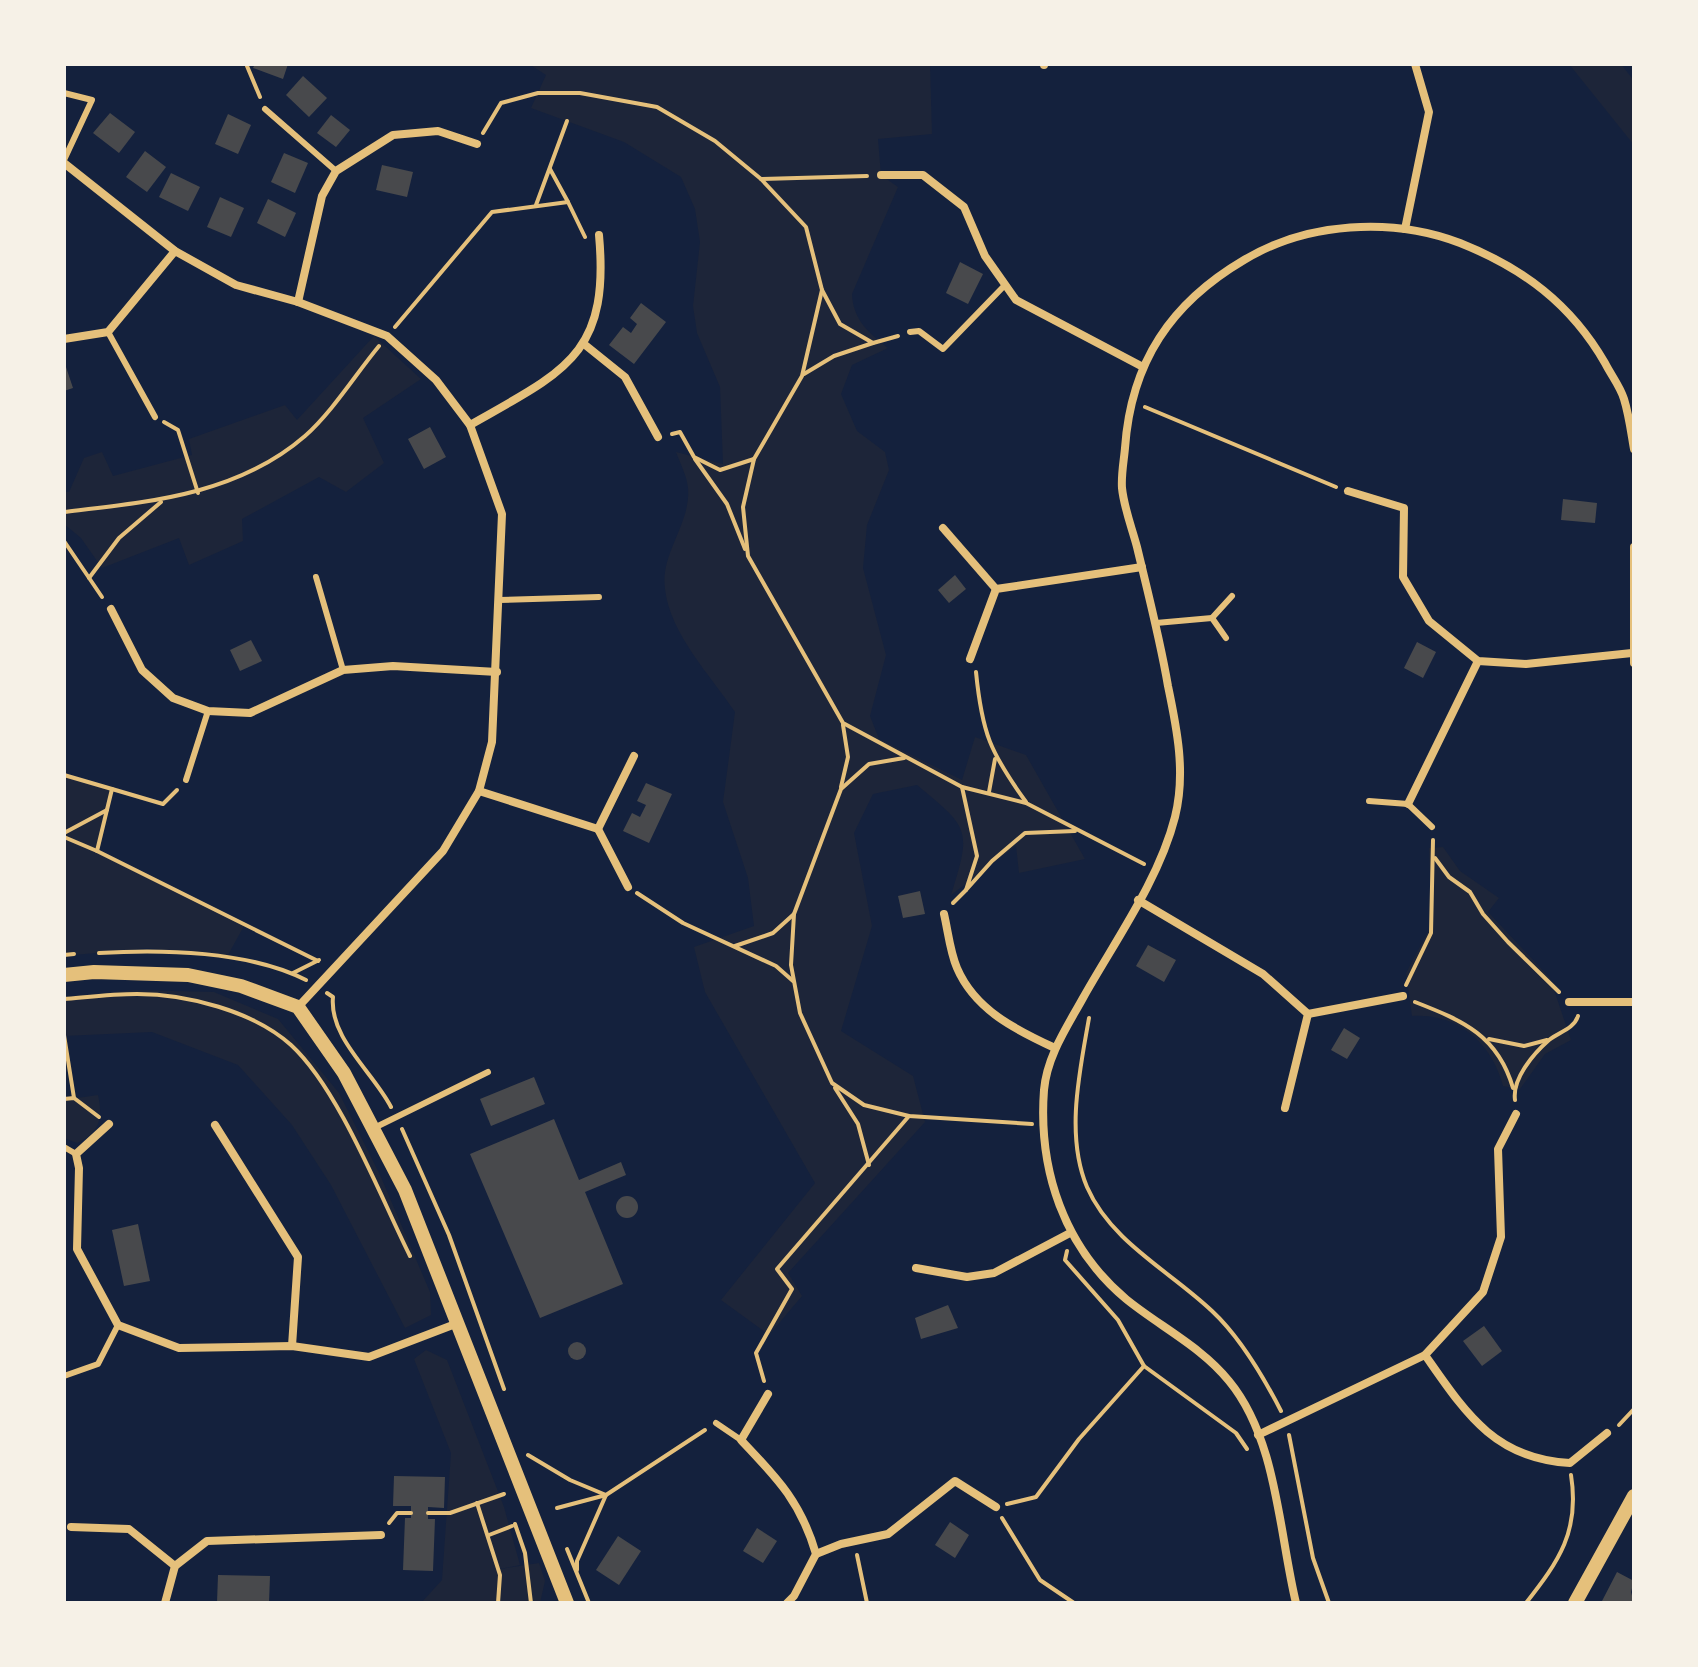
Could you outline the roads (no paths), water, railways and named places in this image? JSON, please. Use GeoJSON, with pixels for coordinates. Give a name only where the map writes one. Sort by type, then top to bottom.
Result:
{"type":"FeatureCollection","features":[{"type":"Feature","properties":{"kind":"street"},"geometry":{"type":"LineString","coordinates":[[1405,229],[1429,112],[1415,64]]}},
{"type":"Feature","properties":{"kind":"street"},"geometry":{"type":"LineString","coordinates":[[298,302],[322,196],[336,171],[393,135],[438,131],[477,144]]}},
{"type":"Feature","properties":{"kind":"street"},"geometry":{"type":"LineString","coordinates":[[64,162],[175,251],[236,285],[298,302],[387,336],[436,380],[470,425],[502,514],[492,742],[479,791],[443,851],[298,1007]]}},
{"type":"Feature","properties":{"kind":"street"},"geometry":{"type":"LineString","coordinates":[[881,175],[923,175],[964,207],[985,256],[1016,300],[1143,367]]}},
{"type":"Feature","properties":{"kind":"street"},"geometry":{"type":"LineString","coordinates":[[1296,1603],[1277,1495],[1258,1435],[1230,1382],[1183,1340],[1125,1298],[1089,1262],[1070,1233],[1050,1181],[1044,1089],[1055,1048],[1154,869],[1175,818],[1181,772],[1156,623],[1122,488],[1127,414],[1143,367],[1166,325],[1207,282],[1260,250],[1316,233],[1369,226],[1405,229],[1455,241],[1511,266],[1550,293],[1591,340],[1623,396],[1634,449]]}},
{"type":"Feature","properties":{"kind":"street"},"geometry":{"type":"LineString","coordinates":[[470,425],[555,377],[584,344],[596,319],[603,279],[599,235]]}},
{"type":"Feature","properties":{"kind":"street"},"geometry":{"type":"LineString","coordinates":[[64,339],[108,332],[175,251]]}},
{"type":"Feature","properties":{"kind":"street"},"geometry":{"type":"LineString","coordinates":[[584,344],[625,377],[658,437]]}},
{"type":"Feature","properties":{"kind":"street"},"geometry":{"type":"LineString","coordinates":[[1348,491],[1404,508],[1403,577],[1429,621],[1478,661],[1526,664],[1633,658],[1634,547]]}},
{"type":"Feature","properties":{"kind":"street"},"geometry":{"type":"LineString","coordinates":[[943,528],[996,589]]}},
{"type":"Feature","properties":{"kind":"street"},"geometry":{"type":"LineString","coordinates":[[996,589],[1142,567]]}},
{"type":"Feature","properties":{"kind":"street"},"geometry":{"type":"LineString","coordinates":[[970,659],[996,589]]}},
{"type":"Feature","properties":{"kind":"street"},"geometry":{"type":"LineString","coordinates":[[111,609],[142,670],[173,698],[208,711],[250,713],[343,670],[393,666],[497,672]]}},
{"type":"Feature","properties":{"kind":"street"},"geometry":{"type":"LineString","coordinates":[[1408,804],[1478,661]]}},
{"type":"Feature","properties":{"kind":"street"},"geometry":{"type":"LineString","coordinates":[[598,829],[634,756]]}},
{"type":"Feature","properties":{"kind":"street"},"geometry":{"type":"LineString","coordinates":[[479,791],[598,829],[628,887]]}},
{"type":"Feature","properties":{"kind":"street"},"geometry":{"type":"LineString","coordinates":[[1138,900],[1263,974],[1308,1014]]}},
{"type":"Feature","properties":{"kind":"street"},"geometry":{"type":"LineString","coordinates":[[944,914],[957,968],[984,1007],[1014,1029],[1055,1048]]}},
{"type":"Feature","properties":{"kind":"street"},"geometry":{"type":"LineString","coordinates":[[64,975],[94,972],[188,975],[241,986],[298,1007],[344,1073],[405,1190],[567,1603]]}},
{"type":"Feature","properties":{"kind":"street"},"geometry":{"type":"LineString","coordinates":[[1308,1014],[1403,996]]}},
{"type":"Feature","properties":{"kind":"street"},"geometry":{"type":"LineString","coordinates":[[1569,1002],[1634,1002]]}},
{"type":"Feature","properties":{"kind":"street"},"geometry":{"type":"LineString","coordinates":[[1285,1108],[1308,1014]]}},
{"type":"Feature","properties":{"kind":"street"},"geometry":{"type":"LineString","coordinates":[[1258,1435],[1425,1355],[1483,1292],[1501,1237],[1498,1149],[1516,1114]]}},
{"type":"Feature","properties":{"kind":"street"},"geometry":{"type":"LineString","coordinates":[[109,1124],[76,1154],[79,1168],[77,1249],[118,1325],[179,1348],[292,1346],[369,1357],[459,1323]]}},
{"type":"Feature","properties":{"kind":"street"},"geometry":{"type":"LineString","coordinates":[[215,1125],[298,1257],[292,1346]]}},
{"type":"Feature","properties":{"kind":"street"},"geometry":{"type":"LineString","coordinates":[[916,1268],[967,1277],[994,1273],[1070,1233]]}},
{"type":"Feature","properties":{"kind":"street"},"geometry":{"type":"LineString","coordinates":[[1425,1355],[1469,1417],[1490,1436],[1514,1450],[1549,1462],[1570,1463],[1607,1433]]}},
{"type":"Feature","properties":{"kind":"street"},"geometry":{"type":"LineString","coordinates":[[768,1394],[741,1440],[781,1483],[806,1519],[816,1554],[794,1596],[787,1603]]}},
{"type":"Feature","properties":{"kind":"street"},"geometry":{"type":"LineString","coordinates":[[816,1554],[888,1534],[955,1481],[996,1507]]}},
{"type":"Feature","properties":{"kind":"street"},"geometry":{"type":"LineString","coordinates":[[1575,1603],[1634,1496]]}},
{"type":"Feature","properties":{"kind":"street"},"geometry":{"type":"LineString","coordinates":[[71,1527],[129,1529],[175,1566]]}},
{"type":"Feature","properties":{"kind":"street"},"geometry":{"type":"LineString","coordinates":[[165,1603],[175,1566],[207,1541],[381,1535]]}},
{"type":"Feature","properties":{"kind":"lane"},"geometry":{"type":"LineString","coordinates":[[64,93],[92,100],[64,162]]}},
{"type":"Feature","properties":{"kind":"lane"},"geometry":{"type":"LineString","coordinates":[[265,109],[336,171]]}},
{"type":"Feature","properties":{"kind":"lane"},"geometry":{"type":"LineString","coordinates":[[910,332],[919,331],[943,349],[1005,285]]}},
{"type":"Feature","properties":{"kind":"lane"},"geometry":{"type":"LineString","coordinates":[[108,332],[155,417]]}},
{"type":"Feature","properties":{"kind":"lane"},"geometry":{"type":"LineString","coordinates":[[316,577],[343,670]]}},
{"type":"Feature","properties":{"kind":"lane"},"geometry":{"type":"LineString","coordinates":[[1156,623],[1212,618],[1232,596]]}},
{"type":"Feature","properties":{"kind":"lane"},"geometry":{"type":"LineString","coordinates":[[499,600],[599,597]]}},
{"type":"Feature","properties":{"kind":"lane"},"geometry":{"type":"LineString","coordinates":[[1212,618],[1226,638]]}},
{"type":"Feature","properties":{"kind":"lane"},"geometry":{"type":"LineString","coordinates":[[186,780],[208,711]]}},
{"type":"Feature","properties":{"kind":"lane"},"geometry":{"type":"LineString","coordinates":[[1369,801],[1408,804],[1432,827]]}},
{"type":"Feature","properties":{"kind":"lane"},"geometry":{"type":"LineString","coordinates":[[374,1128],[488,1072]]}},
{"type":"Feature","properties":{"kind":"lane"},"geometry":{"type":"LineString","coordinates":[[64,1147],[76,1154]]}},
{"type":"Feature","properties":{"kind":"lane"},"geometry":{"type":"LineString","coordinates":[[64,1376],[98,1364],[118,1325]]}},
{"type":"Feature","properties":{"kind":"lane"},"geometry":{"type":"LineString","coordinates":[[716,1423],[741,1440]]}}]}
